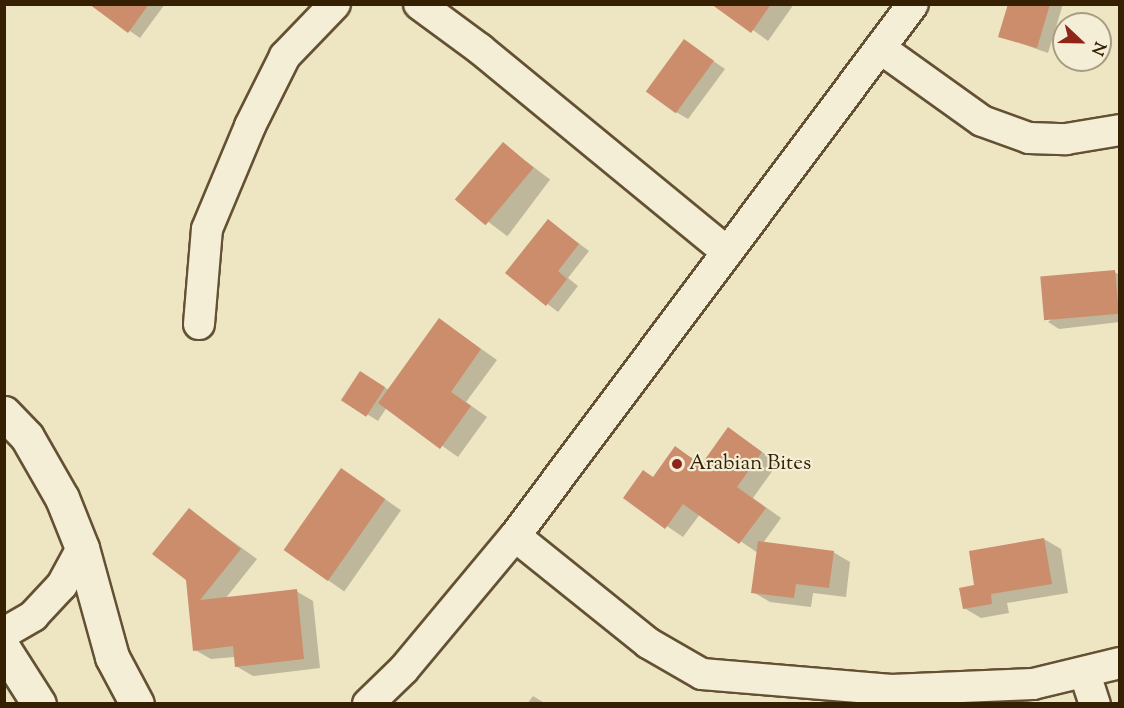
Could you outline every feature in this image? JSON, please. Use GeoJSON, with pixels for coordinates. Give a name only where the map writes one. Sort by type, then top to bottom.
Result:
{"type":"FeatureCollection","features":[{"type":"Feature","properties":{"kind":"main road"},"geometry":{"type":"LineString","coordinates":[[4,413],[27,437],[62,498],[82,548],[112,657],[137,704]]}},
{"type":"Feature","properties":{"kind":"main road"},"geometry":{"type":"LineString","coordinates":[[4,650],[39,704]]}},
{"type":"Feature","properties":{"kind":"street"},"geometry":{"type":"LineString","coordinates":[[199,324],[207,229],[250,126],[285,56],[335,4]]}},
{"type":"Feature","properties":{"kind":"street"},"geometry":{"type":"LineString","coordinates":[[419,4],[480,49],[727,252]]}},
{"type":"Feature","properties":{"kind":"street"},"geometry":{"type":"LineString","coordinates":[[368,704],[404,669],[514,537],[913,4]]}},
{"type":"Feature","properties":{"kind":"street"},"geometry":{"type":"LineString","coordinates":[[880,48],[982,121],[1029,138],[1066,139],[1119,130]]}},
{"type":"Feature","properties":{"kind":"street"},"geometry":{"type":"LineString","coordinates":[[514,537],[648,643],[702,674],[891,690],[1033,684],[1085,674],[1119,663]]}},
{"type":"Feature","properties":{"kind":"street"},"geometry":{"type":"LineString","coordinates":[[4,633],[33,616],[62,585],[82,548]]}},
{"type":"Feature","properties":{"kind":"street"},"geometry":{"type":"LineString","coordinates":[[1085,674],[1095,704]]}},
{"type":"Feature","properties":{"kind":"building"},"geometry":{"type":"Polygon","coordinates":[[[89,4],[149,4],[128,33],[89,4]]]}},
{"type":"Feature","properties":{"kind":"building"},"geometry":{"type":"Polygon","coordinates":[[[711,4],[771,4],[751,33],[711,4]]]}},
{"type":"Feature","properties":{"kind":"building"},"geometry":{"type":"Polygon","coordinates":[[[1008,4],[1050,4],[1037,48],[998,37],[1008,4]]]}},
{"type":"Feature","properties":{"kind":"building"},"geometry":{"type":"Polygon","coordinates":[[[684,39],[714,61],[676,113],[646,92],[684,39]]]}},
{"type":"Feature","properties":{"kind":"building"},"geometry":{"type":"Polygon","coordinates":[[[503,142],[534,168],[485,225],[455,199],[503,142]]]}},
{"type":"Feature","properties":{"kind":"building"},"geometry":{"type":"Polygon","coordinates":[[[548,219],[579,244],[558,271],[567,279],[546,306],[505,273],[548,219]]]}},
{"type":"Feature","properties":{"kind":"building"},"geometry":{"type":"Polygon","coordinates":[[[1115,270],[1119,314],[1044,320],[1040,277],[1115,270]]]}},
{"type":"Feature","properties":{"kind":"building"},"geometry":{"type":"Polygon","coordinates":[[[439,318],[481,349],[451,392],[471,406],[440,449],[378,403],[439,318]]]}},
{"type":"Feature","properties":{"kind":"building"},"geometry":{"type":"Polygon","coordinates":[[[360,371],[385,387],[366,417],[341,400],[360,371]]]}},
{"type":"Feature","properties":{"kind":"building"},"geometry":{"type":"Polygon","coordinates":[[[728,427],[762,452],[737,487],[766,508],[739,544],[683,504],[665,529],[623,498],[643,470],[653,477],[675,446],[701,465],[728,427]]]}},
{"type":"Feature","properties":{"kind":"building"},"geometry":{"type":"Polygon","coordinates":[[[341,468],[385,499],[328,581],[284,550],[341,468]]]}},
{"type":"Feature","properties":{"kind":"building"},"geometry":{"type":"Polygon","coordinates":[[[189,508],[241,549],[200,600],[297,589],[304,659],[235,667],[233,646],[193,651],[186,580],[152,554],[189,508]]]}},
{"type":"Feature","properties":{"kind":"building"},"geometry":{"type":"Polygon","coordinates":[[[1044,538],[1052,584],[991,594],[992,604],[963,609],[959,588],[974,585],[969,551],[1044,538]]]}},
{"type":"Feature","properties":{"kind":"building"},"geometry":{"type":"Polygon","coordinates":[[[758,541],[834,551],[829,588],[796,584],[794,598],[751,593],[758,541]]]}},
{"type":"Feature","properties":{"kind":"place","name":"Arabian Bites"},"geometry":{"type":"Point","coordinates":[677,464]}}]}
